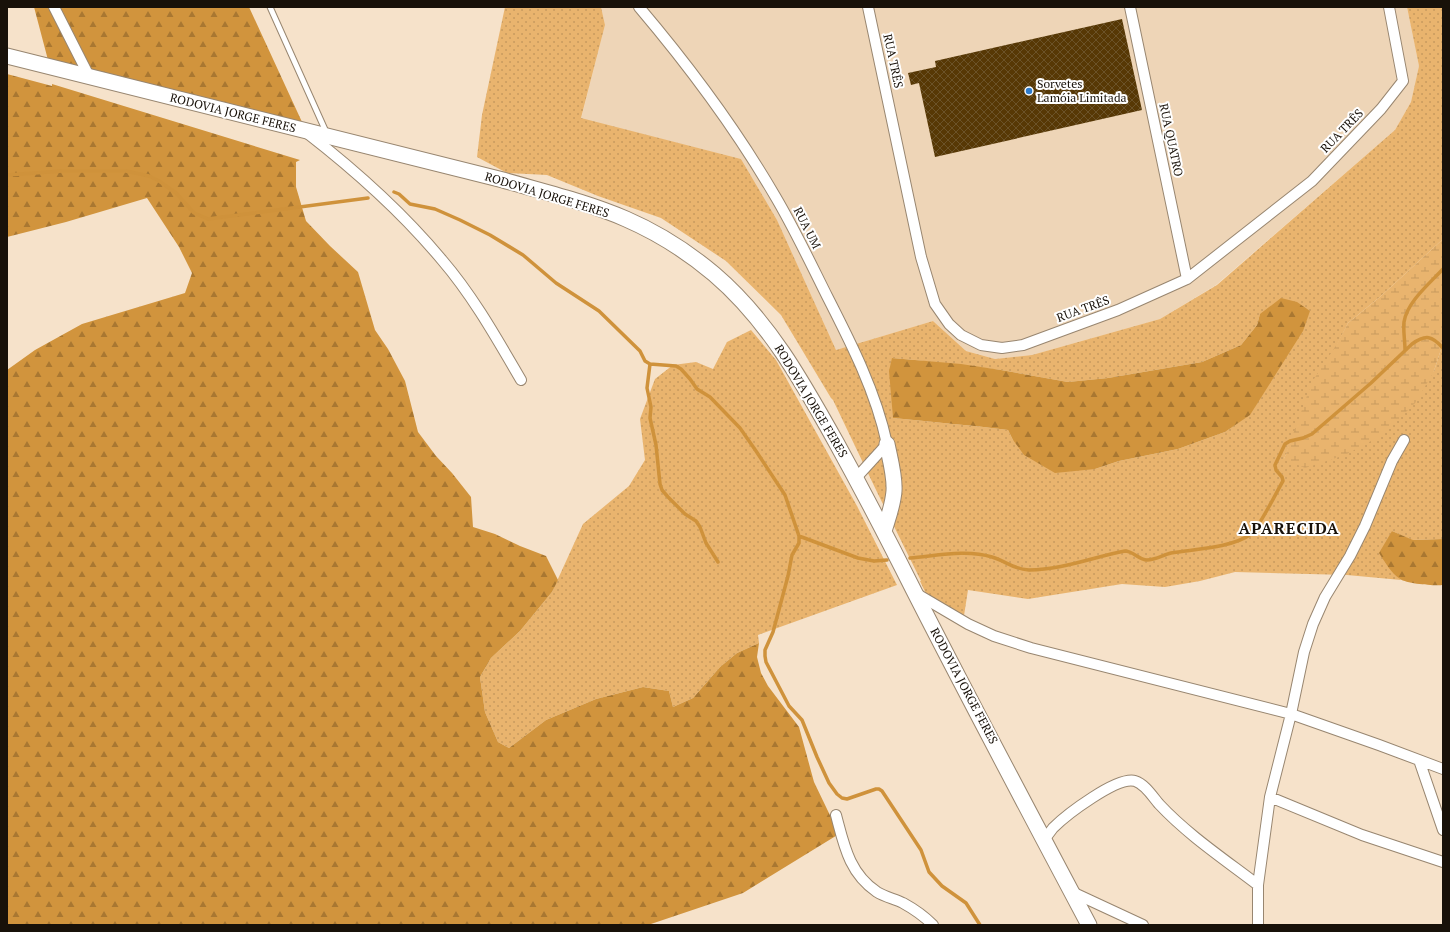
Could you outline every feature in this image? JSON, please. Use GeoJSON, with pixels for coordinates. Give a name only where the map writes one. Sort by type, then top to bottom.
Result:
{"type":"FeatureCollection","features":[{"type":"Feature","properties":{"kind":"main road","name":"RODOVIA JORGE FERES"},"geometry":{"type":"LineString","coordinates":[[7,56],[503,180],[578,202],[626,219],[670,242],[713,273],[741,299],[765,327],[787,358],[810,395],[884,531],[1089,925]]}},
{"type":"Feature","properties":{"kind":"main road"},"geometry":{"type":"LineString","coordinates":[[884,531],[892,504],[894,491],[888,444]]}},
{"type":"Feature","properties":{"kind":"street"},"geometry":{"type":"LineString","coordinates":[[54,7],[89,76]]}},
{"type":"Feature","properties":{"kind":"street","name":"RUA UM"},"geometry":{"type":"LineString","coordinates":[[639,7],[702,85],[753,160],[776,197],[853,348],[878,410],[888,444]]}},
{"type":"Feature","properties":{"kind":"street","name":"RUA TRÊS"},"geometry":{"type":"LineString","coordinates":[[868,7],[921,257],[935,304],[948,324],[961,335],[981,345],[1002,348],[1023,345],[1118,310],[1187,279],[1312,181],[1381,109],[1404,81],[1389,7]]}},
{"type":"Feature","properties":{"kind":"street","name":"RUA QUATRO"},"geometry":{"type":"LineString","coordinates":[[1130,7],[1187,279]]}},
{"type":"Feature","properties":{"kind":"street"},"geometry":{"type":"LineString","coordinates":[[304,131],[331,152],[387,202],[443,260],[502,347],[521,380]]}},
{"type":"Feature","properties":{"kind":"street"},"geometry":{"type":"LineString","coordinates":[[1258,925],[1258,885],[1270,797],[1291,714],[1304,652],[1313,624],[1325,597],[1350,556],[1365,526],[1392,461],[1404,440]]}},
{"type":"Feature","properties":{"kind":"street"},"geometry":{"type":"LineString","coordinates":[[856,478],[888,444]]}},
{"type":"Feature","properties":{"kind":"street"},"geometry":{"type":"LineString","coordinates":[[916,593],[968,624],[994,636],[1039,650],[1291,714],[1443,769]]}},
{"type":"Feature","properties":{"kind":"street"},"geometry":{"type":"LineString","coordinates":[[1419,760],[1443,830]]}},
{"type":"Feature","properties":{"kind":"street"},"geometry":{"type":"LineString","coordinates":[[1044,840],[1070,813],[1104,790],[1121,782],[1129,780],[1136,781],[1142,785],[1172,817],[1258,885]]}},
{"type":"Feature","properties":{"kind":"street"},"geometry":{"type":"LineString","coordinates":[[1270,797],[1362,835],[1443,862]]}},
{"type":"Feature","properties":{"kind":"street"},"geometry":{"type":"LineString","coordinates":[[836,815],[850,862],[862,878],[878,892],[923,916],[932,925]]}},
{"type":"Feature","properties":{"kind":"street"},"geometry":{"type":"LineString","coordinates":[[1072,892],[1143,925]]}},
{"type":"Feature","properties":{"kind":"lane"},"geometry":{"type":"LineString","coordinates":[[270,7],[328,136]]}},
{"type":"Feature","properties":{"kind":"shaded area"},"geometry":{"type":"Polygon","coordinates":[[[601,7],[1407,7],[1419,66],[1411,102],[1395,130],[1216,285],[1160,319],[1032,355],[995,359],[966,351],[933,321],[836,350],[777,220],[741,159],[581,119],[605,25],[601,7]]]}},
{"type":"Feature","properties":{"kind":"green space"},"geometry":{"type":"Polygon","coordinates":[[[34,7],[249,7],[302,122],[48,60],[34,7]]]}},
{"type":"Feature","properties":{"kind":"green space"},"geometry":{"type":"Polygon","coordinates":[[[505,7],[601,7],[605,25],[581,118],[741,159],[777,220],[836,350],[933,321],[966,351],[995,359],[1032,355],[1160,319],[1217,285],[1395,130],[1411,102],[1419,66],[1407,7],[1443,7],[1443,239],[1381,296],[1348,323],[1299,422],[1284,459],[1434,371],[1443,343],[1443,539],[1412,540],[1392,531],[1389,567],[1401,580],[1347,575],[1235,572],[1200,581],[1165,587],[1122,584],[1028,599],[968,590],[963,622],[937,605],[934,611],[921,581],[833,400],[781,315],[726,261],[661,218],[598,196],[547,175],[507,173],[477,157],[482,115],[505,7]],[[1260,314],[1257,325],[1241,345],[1202,362],[1108,378],[1068,382],[1001,370],[892,358],[893,418],[1008,430],[1013,440],[1095,469],[1119,461],[1178,449],[1225,432],[1250,414],[1260,314]]]}},
{"type":"Feature","properties":{"kind":"green space"},"geometry":{"type":"Polygon","coordinates":[[[7,74],[52,86],[52,84],[300,160],[296,162],[296,187],[306,221],[358,272],[375,330],[388,349],[405,381],[418,432],[436,456],[471,497],[473,527],[495,534],[546,556],[558,580],[552,592],[520,631],[491,658],[480,677],[485,712],[498,742],[509,748],[546,720],[596,699],[643,687],[669,691],[673,707],[693,698],[720,667],[737,653],[759,643],[757,657],[761,673],[768,686],[799,727],[814,782],[839,834],[743,893],[648,925],[7,925],[7,370],[35,350],[82,324],[185,293],[192,273],[179,247],[147,198],[66,222],[7,237],[7,74]]]}},
{"type":"Feature","properties":{"kind":"green space"},"geometry":{"type":"Polygon","coordinates":[[[1443,239],[1443,343],[1434,371],[1416,402],[1384,434],[1345,455],[1305,468],[1284,459],[1312,382],[1337,344],[1348,323],[1381,296],[1443,239]]]}},
{"type":"Feature","properties":{"kind":"green space"},"geometry":{"type":"Polygon","coordinates":[[[1281,298],[1297,302],[1310,311],[1303,331],[1250,415],[1225,432],[1178,449],[1119,461],[1095,469],[1055,473],[1024,455],[1008,430],[893,418],[889,371],[892,358],[961,364],[1068,382],[1108,378],[1202,362],[1241,345],[1257,325],[1260,314],[1281,298]]]}},
{"type":"Feature","properties":{"kind":"green space"},"geometry":{"type":"Polygon","coordinates":[[[751,330],[776,360],[857,506],[897,585],[758,635],[759,643],[737,653],[720,667],[693,698],[673,707],[669,691],[643,687],[596,699],[546,720],[509,748],[498,742],[485,712],[480,677],[491,658],[520,631],[552,592],[583,524],[629,486],[645,460],[640,419],[655,379],[673,365],[696,362],[713,369],[727,342],[751,330]]]}},
{"type":"Feature","properties":{"kind":"green space"},"geometry":{"type":"Polygon","coordinates":[[[1392,531],[1413,540],[1443,539],[1443,585],[1428,585],[1404,581],[1394,574],[1379,553],[1392,531]]]}},
{"type":"Feature","properties":{"kind":"building","name":"Sorvetes Lamóia Limitada"},"geometry":{"type":"Polygon","coordinates":[[[1122,19],[1142,110],[935,157],[919,83],[911,85],[908,73],[936,67],[935,61],[1122,19]]]}},
{"type":"Feature","properties":{"kind":"waterway"},"geometry":{"type":"LineString","coordinates":[[7,175],[62,171],[126,171],[149,176],[176,193],[194,213],[208,219],[368,198]]}},
{"type":"Feature","properties":{"kind":"waterway"},"geometry":{"type":"LineString","coordinates":[[394,192],[399,194],[410,204],[435,209],[460,220],[490,235],[523,255],[556,283],[599,311],[640,351],[645,361],[650,364],[676,366],[681,369],[697,389],[710,397],[740,428],[785,495],[799,536],[799,543],[792,555],[773,632],[765,650],[766,662],[789,706],[802,720],[829,783],[837,794],[842,798],[847,799],[876,789],[882,791],[921,850],[929,872],[942,886],[966,903],[980,925]]}},
{"type":"Feature","properties":{"kind":"waterway"},"geometry":{"type":"LineString","coordinates":[[1405,350],[1404,322],[1406,315],[1414,300],[1443,269]]}},
{"type":"Feature","properties":{"kind":"waterway"},"geometry":{"type":"LineString","coordinates":[[910,558],[961,553],[982,555],[992,557],[1014,567],[1029,570],[1065,566],[1125,551],[1131,552],[1144,560],[1150,560],[1171,553],[1223,545],[1243,539],[1251,534],[1259,525],[1283,481],[1282,477],[1276,470],[1275,465],[1285,444],[1312,434],[1371,383],[1412,344],[1421,339],[1429,338],[1443,348]]}},
{"type":"Feature","properties":{"kind":"waterway"},"geometry":{"type":"LineString","coordinates":[[650,364],[647,388],[651,407],[650,418],[656,445],[662,490],[685,514],[696,521],[706,543],[718,562]]}},
{"type":"Feature","properties":{"kind":"waterway"},"geometry":{"type":"LineString","coordinates":[[799,536],[858,558],[874,561],[887,560]]}},
{"type":"Feature","properties":{"kind":"place","name":"Sorvetes Lamóia Limitada"},"geometry":{"type":"Point","coordinates":[1029,91]}},
{"type":"Feature","properties":{"kind":"district","name":"APARECIDA"},"geometry":{"type":"Point","coordinates":[1289,528]}}]}
